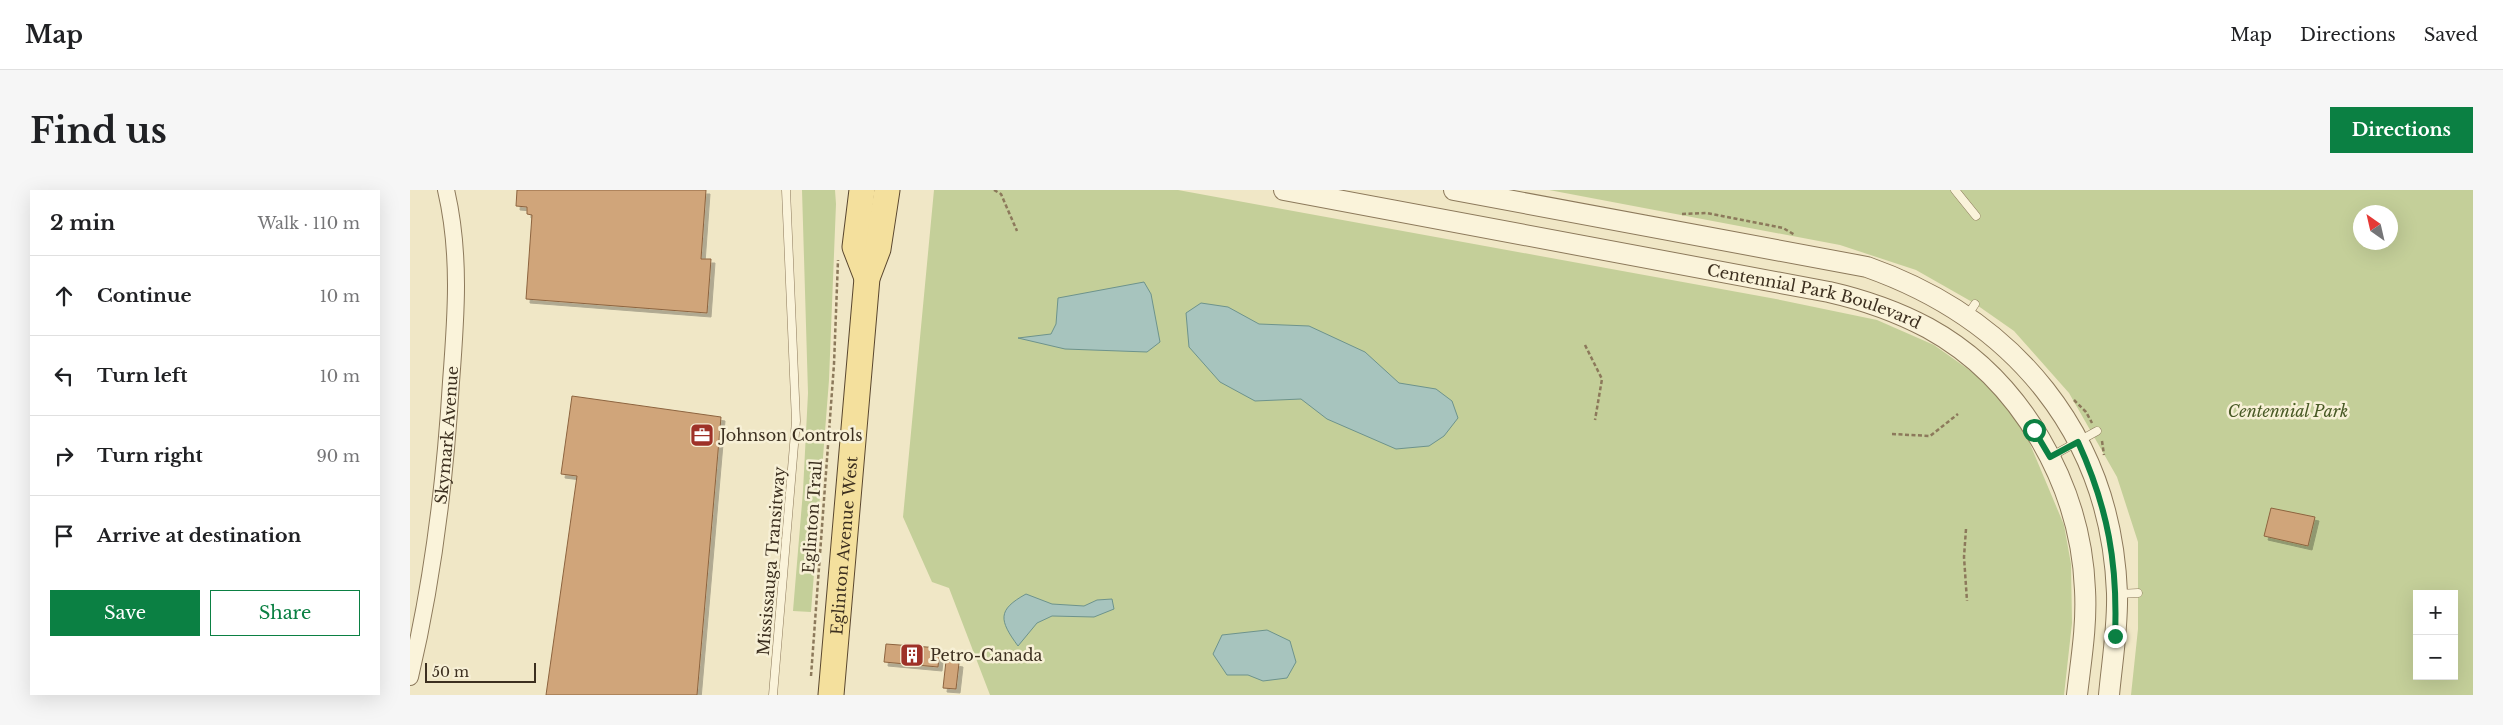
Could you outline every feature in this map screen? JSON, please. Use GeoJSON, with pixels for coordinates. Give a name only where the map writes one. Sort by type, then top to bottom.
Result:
{"type":"FeatureCollection","features":[{"type":"Feature","properties":{"kind":"main road","name":"Eglinton Avenue West"},"geometry":{"type":"LineString","coordinates":[[862,190],[855,247],[867,278]]}},
{"type":"Feature","properties":{"kind":"main road","name":"Eglinton Avenue West"},"geometry":{"type":"LineString","coordinates":[[831,695],[867,278],[878,249],[887,190]]}},
{"type":"Feature","properties":{"kind":"street","name":"Skymark Avenue"},"geometry":{"type":"LineString","coordinates":[[410,678],[412,656],[426,612],[445,473],[457,300],[455,252],[446,190]]}},
{"type":"Feature","properties":{"kind":"street","name":"Centennial Park Boulevard"},"geometry":{"type":"LineString","coordinates":[[1284,190],[1829,292],[1877,304],[1902,315],[1952,344],[1998,383],[2034,430],[2050,457],[2069,503],[2076,531],[2085,589],[2084,634],[2077,695]]}},
{"type":"Feature","properties":{"kind":"street","name":"Centennial Park Boulevard"},"geometry":{"type":"LineString","coordinates":[[1454,190],[1867,267],[1971,310],[2043,386],[2078,442],[2099,494],[2107,522],[2117,594],[2109,695]]}},
{"type":"Feature","properties":{"kind":"street"},"geometry":{"type":"LineString","coordinates":[[1591,247],[1595,216]]}},
{"type":"Feature","properties":{"kind":"lane","name":"Mississauga Transitway"},"geometry":{"type":"LineString","coordinates":[[773,695],[796,422],[786,190]]}},
{"type":"Feature","properties":{"kind":"lane"},"geometry":{"type":"LineString","coordinates":[[1955,190],[1976,216]]}},
{"type":"Feature","properties":{"kind":"lane"},"geometry":{"type":"LineString","coordinates":[[2050,457],[2097,431]]}},
{"type":"Feature","properties":{"kind":"lane"},"geometry":{"type":"LineString","coordinates":[[2117,594],[2138,593]]}},
{"type":"Feature","properties":{"kind":"path"},"geometry":{"type":"LineString","coordinates":[[994,190],[1001,194],[1017,231]]}},
{"type":"Feature","properties":{"kind":"path","name":"Eglinton Trail"},"geometry":{"type":"LineString","coordinates":[[811,677],[834,364],[839,251]]}},
{"type":"Feature","properties":{"kind":"path"},"geometry":{"type":"LineString","coordinates":[[1586,345],[1602,379],[1595,420]]}},
{"type":"Feature","properties":{"kind":"path"},"geometry":{"type":"LineString","coordinates":[[1892,434],[1930,436],[1958,414]]}},
{"type":"Feature","properties":{"kind":"path"},"geometry":{"type":"LineString","coordinates":[[1966,529],[1964,557],[1967,600]]}},
{"type":"Feature","properties":{"kind":"green space"},"geometry":{"type":"Polygon","coordinates":[[[802,190],[835,190],[836,204],[829,380],[811,612],[793,611],[803,491],[808,393],[802,190]]]}},
{"type":"Feature","properties":{"kind":"green space"},"geometry":{"type":"Polygon","coordinates":[[[934,190],[1178,190],[1776,299],[1877,320],[1934,345],[1975,374],[2020,420],[2064,525],[2071,564],[2072,623],[2064,695],[990,695],[949,588],[932,582],[903,517],[934,190]]]}},
{"type":"Feature","properties":{"kind":"green space","name":"Centennial Park"},"geometry":{"type":"Polygon","coordinates":[[[1549,190],[2473,190],[2473,695],[2131,695],[2138,629],[2138,542],[2117,477],[2069,393],[2014,331],[1974,303],[1916,270],[1840,245],[1549,190]]]}},
{"type":"Feature","properties":{"kind":"water"},"geometry":{"type":"Polygon","coordinates":[[[1144,282],[1151,294],[1160,342],[1147,352],[1065,349],[1018,338],[1051,334],[1056,324],[1058,298],[1144,282]]]}},
{"type":"Feature","properties":{"kind":"water"},"geometry":{"type":"Polygon","coordinates":[[[1201,303],[1228,307],[1259,324],[1309,326],[1365,352],[1399,383],[1436,389],[1452,401],[1458,418],[1444,436],[1429,446],[1396,449],[1327,419],[1301,399],[1255,401],[1220,382],[1189,347],[1186,313],[1201,303]]]}},
{"type":"Feature","properties":{"kind":"water"},"geometry":{"type":"Polygon","coordinates":[[[1026,594],[1052,604],[1084,606],[1097,600],[1112,599],[1114,609],[1094,617],[1052,616],[1037,623],[1018,646],[1007,629],[1004,616],[1010,605],[1026,594]]]}},
{"type":"Feature","properties":{"kind":"water"},"geometry":{"type":"Polygon","coordinates":[[[1267,630],[1290,641],[1296,662],[1287,678],[1263,681],[1248,675],[1227,675],[1213,654],[1222,635],[1267,630]]]}},
{"type":"Feature","properties":{"kind":"building"},"geometry":{"type":"Polygon","coordinates":[[[517,190],[706,190],[701,259],[711,259],[707,313],[526,299],[532,215],[527,214],[527,207],[516,206],[517,190]]]}},
{"type":"Feature","properties":{"kind":"building"},"geometry":{"type":"Polygon","coordinates":[[[572,396],[721,417],[697,695],[546,695],[577,476],[561,474],[572,396]]]}},
{"type":"Feature","properties":{"kind":"building"},"geometry":{"type":"Polygon","coordinates":[[[2271,508],[2315,517],[2308,546],[2264,536],[2271,508]]]}},
{"type":"Feature","properties":{"kind":"building","name":"Petro-Canada"},"geometry":{"type":"Polygon","coordinates":[[[886,644],[940,648],[938,667],[884,662],[886,644]]]}},
{"type":"Feature","properties":{"kind":"building"},"geometry":{"type":"Polygon","coordinates":[[[946,661],[959,663],[956,689],[943,688],[946,661]]]}},
{"type":"Feature","properties":{"kind":"place","name":"Johnson Controls"},"geometry":{"type":"Point","coordinates":[702,435]}},
{"type":"Feature","properties":{"kind":"place","name":"Petro-Canada"},"geometry":{"type":"Point","coordinates":[912,655]}},
{"type":"Feature","properties":{"kind":"route"},"geometry":{"type":"LineString","coordinates":[[2034,430],[2050,457],[2078,442],[2099,494],[2109,532],[2114,562],[2117,594],[2115,636]]}}]}
